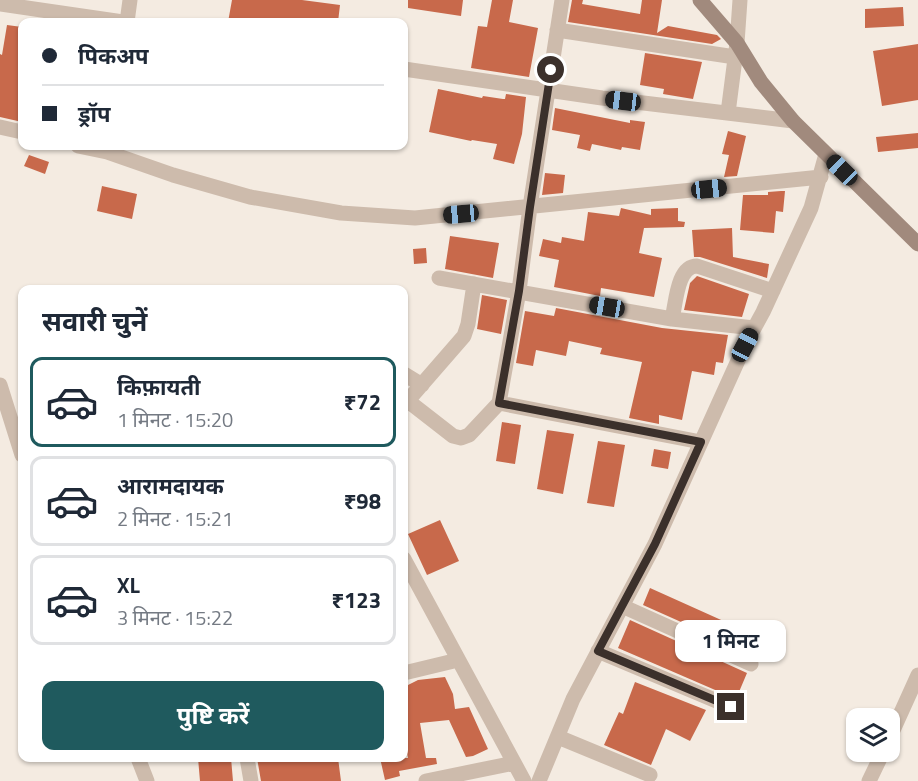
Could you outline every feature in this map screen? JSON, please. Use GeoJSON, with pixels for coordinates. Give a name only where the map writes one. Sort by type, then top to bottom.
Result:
{"type":"FeatureCollection","features":[{"type":"Feature","properties":{"kind":"main road"},"geometry":{"type":"LineString","coordinates":[[700,0],[736,50],[793,121],[918,244]]}},
{"type":"Feature","properties":{"kind":"street"},"geometry":{"type":"LineString","coordinates":[[126,18],[130,0]]}},
{"type":"Feature","properties":{"kind":"street"},"geometry":{"type":"LineString","coordinates":[[408,404],[453,436],[461,438],[469,435],[499,403],[519,291],[562,0]]}},
{"type":"Feature","properties":{"kind":"street"},"geometry":{"type":"LineString","coordinates":[[728,113],[740,0]]}},
{"type":"Feature","properties":{"kind":"street"},"geometry":{"type":"LineString","coordinates":[[0,4],[97,18]]}},
{"type":"Feature","properties":{"kind":"street"},"geometry":{"type":"LineString","coordinates":[[557,30],[736,50]]}},
{"type":"Feature","properties":{"kind":"street"},"geometry":{"type":"LineString","coordinates":[[408,70],[793,121]]}},
{"type":"Feature","properties":{"kind":"street"},"geometry":{"type":"LineString","coordinates":[[0,127],[18,131]]}},
{"type":"Feature","properties":{"kind":"street"},"geometry":{"type":"LineString","coordinates":[[110,150],[173,175],[250,197],[341,213],[415,218],[821,177]]}},
{"type":"Feature","properties":{"kind":"street"},"geometry":{"type":"LineString","coordinates":[[539,781],[573,699],[655,544],[811,208],[826,154]]}},
{"type":"Feature","properties":{"kind":"street"},"geometry":{"type":"LineString","coordinates":[[672,319],[682,277],[686,269],[691,266],[773,291]]}},
{"type":"Feature","properties":{"kind":"street"},"geometry":{"type":"LineString","coordinates":[[439,278],[672,319],[754,328]]}},
{"type":"Feature","properties":{"kind":"street"},"geometry":{"type":"LineString","coordinates":[[408,401],[464,336],[474,284]]}},
{"type":"Feature","properties":{"kind":"street"},"geometry":{"type":"LineString","coordinates":[[408,376],[422,385]]}},
{"type":"Feature","properties":{"kind":"street"},"geometry":{"type":"LineString","coordinates":[[0,385],[18,442]]}},
{"type":"Feature","properties":{"kind":"street"},"geometry":{"type":"LineString","coordinates":[[499,403],[701,442]]}},
{"type":"Feature","properties":{"kind":"street"},"geometry":{"type":"LineString","coordinates":[[410,583],[458,660],[524,781]]}},
{"type":"Feature","properties":{"kind":"street"},"geometry":{"type":"LineString","coordinates":[[622,606],[751,664]]}},
{"type":"Feature","properties":{"kind":"street"},"geometry":{"type":"LineString","coordinates":[[598,651],[731,707]]}},
{"type":"Feature","properties":{"kind":"street"},"geometry":{"type":"LineString","coordinates":[[408,672],[458,660]]}},
{"type":"Feature","properties":{"kind":"street"},"geometry":{"type":"LineString","coordinates":[[900,715],[918,675]]}},
{"type":"Feature","properties":{"kind":"street"},"geometry":{"type":"LineString","coordinates":[[558,737],[650,775]]}},
{"type":"Feature","properties":{"kind":"street"},"geometry":{"type":"LineString","coordinates":[[140,762],[147,781]]}},
{"type":"Feature","properties":{"kind":"street"},"geometry":{"type":"LineString","coordinates":[[248,762],[251,781]]}},
{"type":"Feature","properties":{"kind":"street"},"geometry":{"type":"LineString","coordinates":[[869,781],[878,762]]}},
{"type":"Feature","properties":{"kind":"street"},"geometry":{"type":"LineString","coordinates":[[426,781],[514,764]]}},
{"type":"Feature","properties":{"kind":"building"},"geometry":{"type":"Polygon","coordinates":[[[232,0],[302,0],[340,5],[338,18],[229,18],[232,0]]]}},
{"type":"Feature","properties":{"kind":"building"},"geometry":{"type":"Polygon","coordinates":[[[408,0],[463,0],[461,16],[408,8],[408,0]]]}},
{"type":"Feature","properties":{"kind":"building"},"geometry":{"type":"Polygon","coordinates":[[[492,0],[513,0],[509,22],[538,28],[529,77],[471,68],[478,26],[487,27],[492,0]]]}},
{"type":"Feature","properties":{"kind":"building"},"geometry":{"type":"Polygon","coordinates":[[[572,0],[583,0],[582,4],[640,14],[642,0],[662,0],[657,33],[668,26],[717,35],[721,39],[712,44],[568,22],[572,0]]]}},
{"type":"Feature","properties":{"kind":"building"},"geometry":{"type":"Polygon","coordinates":[[[903,7],[904,26],[865,28],[865,9],[903,7]]]}},
{"type":"Feature","properties":{"kind":"building"},"geometry":{"type":"Polygon","coordinates":[[[7,25],[18,26],[18,121],[0,117],[0,54],[2,55],[7,25]]]}},
{"type":"Feature","properties":{"kind":"building"},"geometry":{"type":"Polygon","coordinates":[[[918,44],[918,100],[882,106],[873,51],[918,44]]]}},
{"type":"Feature","properties":{"kind":"building"},"geometry":{"type":"Polygon","coordinates":[[[645,53],[702,62],[693,99],[663,94],[664,89],[640,85],[645,53]]]}},
{"type":"Feature","properties":{"kind":"building"},"geometry":{"type":"Polygon","coordinates":[[[438,89],[482,98],[483,96],[505,99],[506,94],[526,97],[522,134],[514,164],[493,159],[497,144],[429,132],[438,89]]]}},
{"type":"Feature","properties":{"kind":"building"},"geometry":{"type":"Polygon","coordinates":[[[555,108],[630,123],[630,120],[645,122],[640,150],[622,147],[621,150],[592,144],[590,151],[577,148],[580,135],[552,130],[555,108]]]}},
{"type":"Feature","properties":{"kind":"building"},"geometry":{"type":"Polygon","coordinates":[[[728,131],[746,136],[737,176],[724,177],[729,155],[722,154],[728,131]]]}},
{"type":"Feature","properties":{"kind":"building"},"geometry":{"type":"Polygon","coordinates":[[[918,133],[918,148],[878,152],[876,137],[918,133]]]}},
{"type":"Feature","properties":{"kind":"building"},"geometry":{"type":"Polygon","coordinates":[[[29,155],[49,162],[45,174],[24,166],[29,155]]]}},
{"type":"Feature","properties":{"kind":"building"},"geometry":{"type":"Polygon","coordinates":[[[545,173],[565,175],[563,193],[542,195],[545,173]]]}},
{"type":"Feature","properties":{"kind":"building"},"geometry":{"type":"Polygon","coordinates":[[[102,186],[137,194],[132,219],[97,211],[102,186]]]}},
{"type":"Feature","properties":{"kind":"building"},"geometry":{"type":"Polygon","coordinates":[[[785,191],[783,212],[776,211],[774,233],[740,230],[743,195],[768,195],[768,192],[785,191]]]}},
{"type":"Feature","properties":{"kind":"building"},"geometry":{"type":"Polygon","coordinates":[[[621,208],[651,215],[651,209],[678,208],[678,221],[685,222],[684,227],[644,228],[639,253],[662,258],[654,297],[601,288],[600,296],[554,287],[559,260],[539,256],[543,239],[561,243],[562,237],[584,241],[588,212],[619,216],[621,208]]]}},
{"type":"Feature","properties":{"kind":"building"},"geometry":{"type":"Polygon","coordinates":[[[732,228],[733,257],[769,264],[767,278],[694,257],[692,230],[732,228]]]}},
{"type":"Feature","properties":{"kind":"building"},"geometry":{"type":"Polygon","coordinates":[[[450,236],[499,243],[493,278],[445,269],[450,236]]]}},
{"type":"Feature","properties":{"kind":"building"},"geometry":{"type":"Polygon","coordinates":[[[426,248],[427,263],[414,264],[413,249],[426,248]]]}},
{"type":"Feature","properties":{"kind":"building"},"geometry":{"type":"Polygon","coordinates":[[[697,276],[749,294],[742,317],[684,310],[690,283],[697,276]]]}},
{"type":"Feature","properties":{"kind":"building"},"geometry":{"type":"Polygon","coordinates":[[[482,295],[507,300],[501,334],[477,329],[482,295]]]}},
{"type":"Feature","properties":{"kind":"building"},"geometry":{"type":"Polygon","coordinates":[[[556,308],[662,328],[728,335],[723,363],[716,362],[714,375],[692,371],[682,420],[659,415],[659,424],[629,418],[642,362],[600,354],[602,348],[569,341],[566,356],[536,350],[533,366],[516,363],[525,311],[554,316],[556,308]]]}},
{"type":"Feature","properties":{"kind":"building"},"geometry":{"type":"Polygon","coordinates":[[[502,422],[521,425],[515,464],[496,461],[502,422]]]}},
{"type":"Feature","properties":{"kind":"building"},"geometry":{"type":"Polygon","coordinates":[[[547,430],[574,434],[563,494],[537,489],[547,430]]]}},
{"type":"Feature","properties":{"kind":"building"},"geometry":{"type":"Polygon","coordinates":[[[598,441],[625,445],[614,507],[587,503],[598,441]]]}},
{"type":"Feature","properties":{"kind":"building"},"geometry":{"type":"Polygon","coordinates":[[[654,449],[671,452],[668,469],[651,466],[654,449]]]}},
{"type":"Feature","properties":{"kind":"building"},"geometry":{"type":"Polygon","coordinates":[[[440,520],[459,561],[427,575],[408,534],[440,520]]]}},
{"type":"Feature","properties":{"kind":"building"},"geometry":{"type":"Polygon","coordinates":[[[650,588],[768,641],[760,660],[755,655],[643,605],[650,588]]]}},
{"type":"Feature","properties":{"kind":"building"},"geometry":{"type":"Polygon","coordinates":[[[630,620],[747,673],[736,699],[618,648],[630,620]]]}},
{"type":"Feature","properties":{"kind":"building"},"geometry":{"type":"Polygon","coordinates":[[[445,677],[453,694],[455,709],[469,707],[488,749],[466,757],[449,720],[420,723],[426,758],[436,758],[437,764],[399,771],[400,776],[385,780],[381,762],[408,762],[408,685],[418,680],[445,677]]]}},
{"type":"Feature","properties":{"kind":"building"},"geometry":{"type":"Polygon","coordinates":[[[635,682],[706,710],[690,741],[666,729],[651,765],[604,745],[619,712],[623,714],[635,682]]]}},
{"type":"Feature","properties":{"kind":"building"},"geometry":{"type":"Polygon","coordinates":[[[198,762],[231,762],[233,781],[200,781],[198,762]]]}},
{"type":"Feature","properties":{"kind":"building"},"geometry":{"type":"Polygon","coordinates":[[[258,762],[339,762],[341,781],[261,781],[258,762]]]}},
{"type":"Feature","properties":{"kind":"route"},"geometry":{"type":"LineString","coordinates":[[551,70],[519,291],[499,403],[701,442],[655,544],[598,651],[731,707]]}}]}
